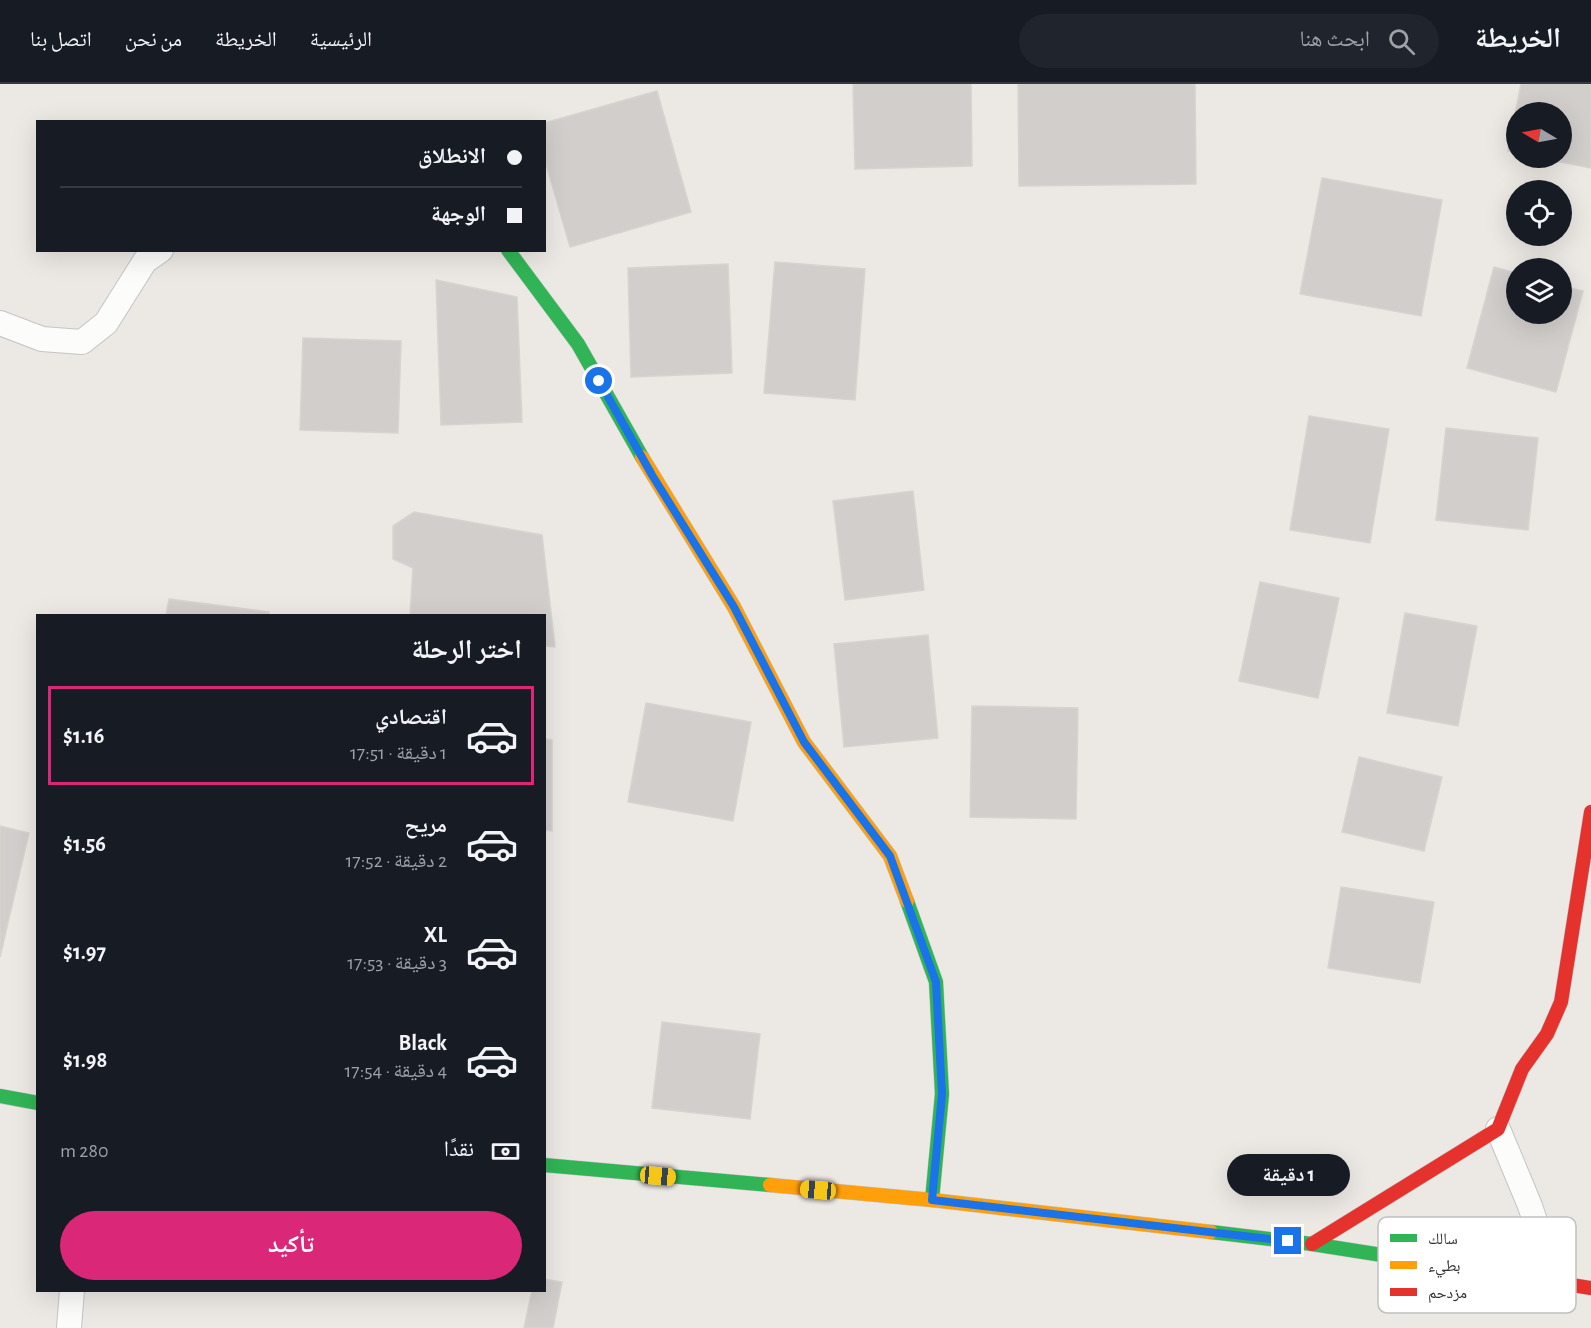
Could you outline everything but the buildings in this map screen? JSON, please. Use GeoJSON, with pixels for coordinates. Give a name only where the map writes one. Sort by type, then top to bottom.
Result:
{"type":"FeatureCollection","features":[{"type":"Feature","properties":{"kind":"street"},"geometry":{"type":"LineString","coordinates":[[0,323],[42,339],[82,342],[106,323],[145,261],[158,252]]}},
{"type":"Feature","properties":{"kind":"street"},"geometry":{"type":"LineString","coordinates":[[509,252],[578,344],[652,475],[734,607],[804,742],[890,856],[936,982],[942,1094],[932,1200]]}},
{"type":"Feature","properties":{"kind":"street"},"geometry":{"type":"LineString","coordinates":[[1312,1244],[1498,1129],[1522,1069],[1546,1034],[1561,1002],[1591,812]]}},
{"type":"Feature","properties":{"kind":"street"},"geometry":{"type":"LineString","coordinates":[[0,1096],[36,1103]]}},
{"type":"Feature","properties":{"kind":"street"},"geometry":{"type":"LineString","coordinates":[[1498,1129],[1534,1217]]}},
{"type":"Feature","properties":{"kind":"street"},"geometry":{"type":"LineString","coordinates":[[546,1165],[932,1200],[1312,1244],[1378,1255]]}},
{"type":"Feature","properties":{"kind":"street"},"geometry":{"type":"LineString","coordinates":[[1576,1286],[1591,1288]]}},
{"type":"Feature","properties":{"kind":"street"},"geometry":{"type":"LineString","coordinates":[[69,1328],[72,1292]]}},
{"type":"Feature","properties":{"kind":"traffic: fast"},"geometry":{"type":"LineString","coordinates":[[509,252],[578,344],[642,457]]}},
{"type":"Feature","properties":{"kind":"traffic: fast"},"geometry":{"type":"LineString","coordinates":[[907,901],[936,982],[942,1094],[932,1200]]}},
{"type":"Feature","properties":{"kind":"traffic: fast"},"geometry":{"type":"LineString","coordinates":[[0,1096],[36,1103]]}},
{"type":"Feature","properties":{"kind":"traffic: fast"},"geometry":{"type":"LineString","coordinates":[[546,1165],[770,1185]]}},
{"type":"Feature","properties":{"kind":"traffic: fast"},"geometry":{"type":"LineString","coordinates":[[1211,1232],[1378,1254]]}},
{"type":"Feature","properties":{"kind":"traffic: slow"},"geometry":{"type":"LineString","coordinates":[[642,457],[734,607],[804,742],[890,856],[907,901]]}},
{"type":"Feature","properties":{"kind":"traffic: slow"},"geometry":{"type":"LineString","coordinates":[[770,1185],[932,1200],[1211,1232]]}},
{"type":"Feature","properties":{"kind":"traffic: jam"},"geometry":{"type":"LineString","coordinates":[[1312,1244],[1498,1129],[1522,1069],[1547,1034],[1561,1002],[1591,812]]}},
{"type":"Feature","properties":{"kind":"traffic: jam"},"geometry":{"type":"LineString","coordinates":[[1576,1286],[1591,1288]]}},
{"type":"Feature","properties":{"kind":"route"},"geometry":{"type":"LineString","coordinates":[[599,381],[652,475],[734,607],[804,742],[890,856],[936,982],[942,1094],[932,1200],[1288,1241]]}}]}
